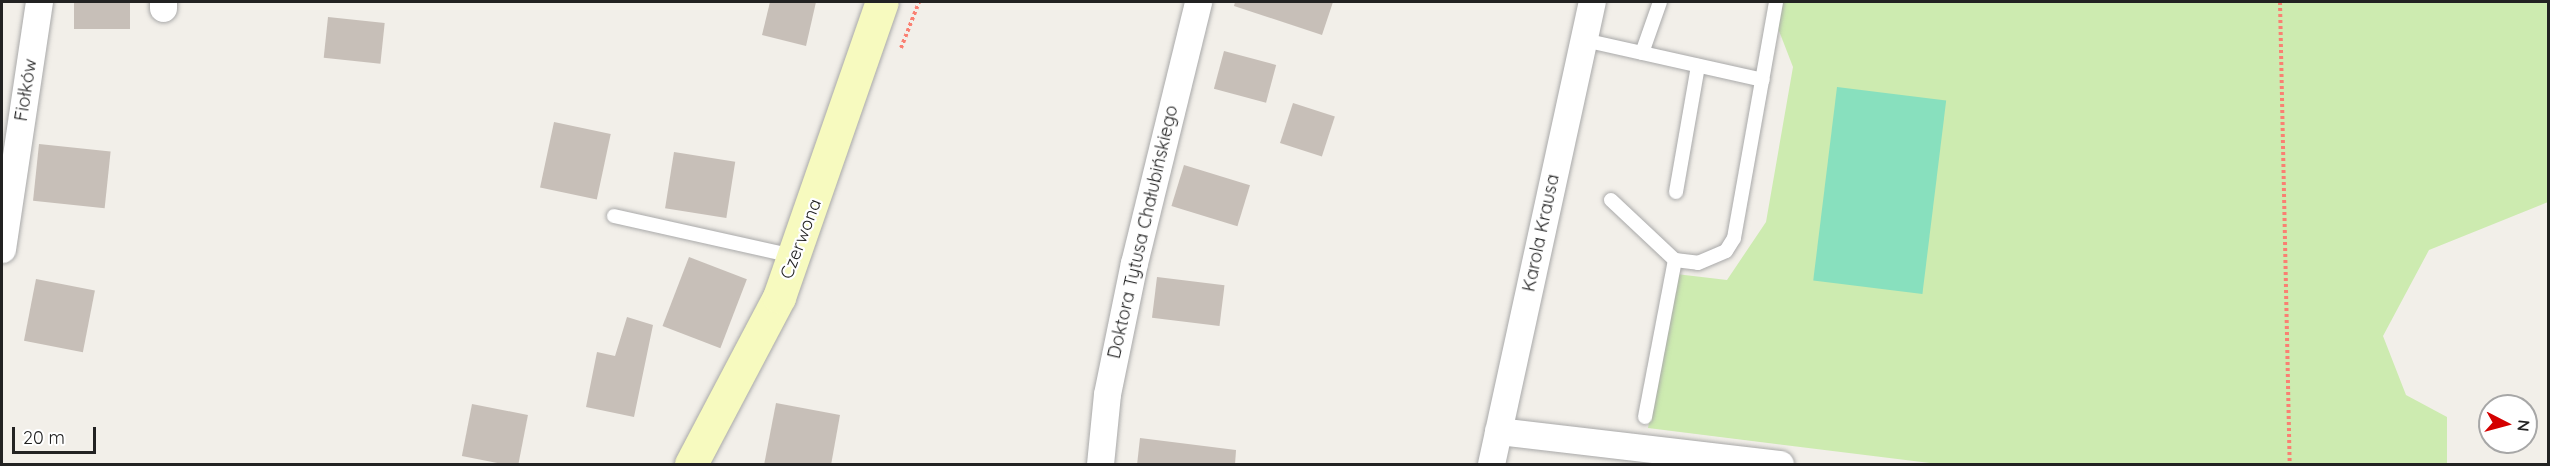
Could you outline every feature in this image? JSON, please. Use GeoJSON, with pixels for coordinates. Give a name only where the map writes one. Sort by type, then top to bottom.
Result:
{"type":"FeatureCollection","features":[{"type":"Feature","properties":{"kind":"street","name":"Fiołków"},"geometry":{"type":"LineString","coordinates":[[2,249],[39,2]]}},
{"type":"Feature","properties":{"kind":"street","name":"Czerwona"},"geometry":{"type":"LineString","coordinates":[[691,465],[751,355],[795,257],[882,2]]}},
{"type":"Feature","properties":{"kind":"street","name":"Doktora Tytusa Chałubińskiego"},"geometry":{"type":"LineString","coordinates":[[1100,465],[1107,394],[1134,263],[1198,2]]}},
{"type":"Feature","properties":{"kind":"street","name":"Karola Krausa"},"geometry":{"type":"LineString","coordinates":[[1491,465],[1592,2]]}},
{"type":"Feature","properties":{"kind":"street"},"geometry":{"type":"LineString","coordinates":[[1498,431],[1780,465]]}},
{"type":"Feature","properties":{"kind":"lane"},"geometry":{"type":"LineString","coordinates":[[1642,53],[1660,2]]}},
{"type":"Feature","properties":{"kind":"lane"},"geometry":{"type":"LineString","coordinates":[[1611,200],[1675,260],[1713,261],[1734,238],[1776,2]]}},
{"type":"Feature","properties":{"kind":"lane"},"geometry":{"type":"LineString","coordinates":[[1584,40],[1762,80]]}},
{"type":"Feature","properties":{"kind":"lane"},"geometry":{"type":"LineString","coordinates":[[1676,192],[1698,66]]}},
{"type":"Feature","properties":{"kind":"lane"},"geometry":{"type":"LineString","coordinates":[[614,216],[795,257]]}},
{"type":"Feature","properties":{"kind":"lane"},"geometry":{"type":"LineString","coordinates":[[1645,417],[1675,260]]}},
{"type":"Feature","properties":{"kind":"path"},"geometry":{"type":"LineString","coordinates":[[2280,2],[2290,465]]}},
{"type":"Feature","properties":{"kind":"green space"},"geometry":{"type":"Polygon","coordinates":[[[1780,2],[2548,2],[2548,202],[2429,250],[2383,336],[2406,395],[2447,417],[2447,464],[1938,464],[1648,428],[1676,274],[1727,280],[1766,222],[1793,67],[1776,23],[1780,2]]]}},
{"type":"Feature","properties":{"kind":"green space"},"geometry":{"type":"Polygon","coordinates":[[[1837,87],[1946,100],[1922,294],[1813,281],[1837,87]]]}},
{"type":"Feature","properties":{"kind":"building"},"geometry":{"type":"Polygon","coordinates":[[[74,2],[130,2],[130,29],[74,29],[74,2]]]}},
{"type":"Feature","properties":{"kind":"building"},"geometry":{"type":"Polygon","coordinates":[[[770,2],[816,2],[806,46],[762,35],[770,2]]]}},
{"type":"Feature","properties":{"kind":"building"},"geometry":{"type":"Polygon","coordinates":[[[1235,2],[1333,2],[1322,35],[1234,6],[1235,2]]]}},
{"type":"Feature","properties":{"kind":"building"},"geometry":{"type":"Polygon","coordinates":[[[328,17],[385,23],[380,64],[324,58],[328,17]]]}},
{"type":"Feature","properties":{"kind":"building"},"geometry":{"type":"Polygon","coordinates":[[[1224,51],[1276,65],[1266,103],[1214,89],[1224,51]]]}},
{"type":"Feature","properties":{"kind":"building"},"geometry":{"type":"Polygon","coordinates":[[[1293,103],[1335,117],[1322,157],[1280,143],[1293,103]]]}},
{"type":"Feature","properties":{"kind":"building"},"geometry":{"type":"Polygon","coordinates":[[[554,122],[611,134],[597,200],[540,188],[554,122]]]}},
{"type":"Feature","properties":{"kind":"building"},"geometry":{"type":"Polygon","coordinates":[[[39,144],[111,152],[105,208],[33,201],[39,144]]]}},
{"type":"Feature","properties":{"kind":"building"},"geometry":{"type":"Polygon","coordinates":[[[674,152],[735,162],[726,218],[665,208],[674,152]]]}},
{"type":"Feature","properties":{"kind":"building"},"geometry":{"type":"Polygon","coordinates":[[[1184,165],[1250,185],[1237,226],[1171,206],[1184,165]]]}},
{"type":"Feature","properties":{"kind":"building"},"geometry":{"type":"Polygon","coordinates":[[[689,257],[747,279],[720,348],[662,326],[689,257]]]}},
{"type":"Feature","properties":{"kind":"building"},"geometry":{"type":"Polygon","coordinates":[[[1157,277],[1224,285],[1219,326],[1152,318],[1157,277]]]}},
{"type":"Feature","properties":{"kind":"building"},"geometry":{"type":"Polygon","coordinates":[[[36,279],[95,290],[83,352],[24,341],[36,279]]]}},
{"type":"Feature","properties":{"kind":"building"},"geometry":{"type":"Polygon","coordinates":[[[627,317],[653,325],[634,417],[586,407],[597,352],[615,356],[627,317]]]}},
{"type":"Feature","properties":{"kind":"building"},"geometry":{"type":"Polygon","coordinates":[[[776,403],[840,415],[831,465],[764,465],[776,403]]]}},
{"type":"Feature","properties":{"kind":"building"},"geometry":{"type":"Polygon","coordinates":[[[472,404],[528,415],[518,464],[503,464],[462,456],[472,404]]]}},
{"type":"Feature","properties":{"kind":"building"},"geometry":{"type":"Polygon","coordinates":[[[1140,438],[1236,450],[1235,465],[1137,465],[1140,438]]]}}]}
